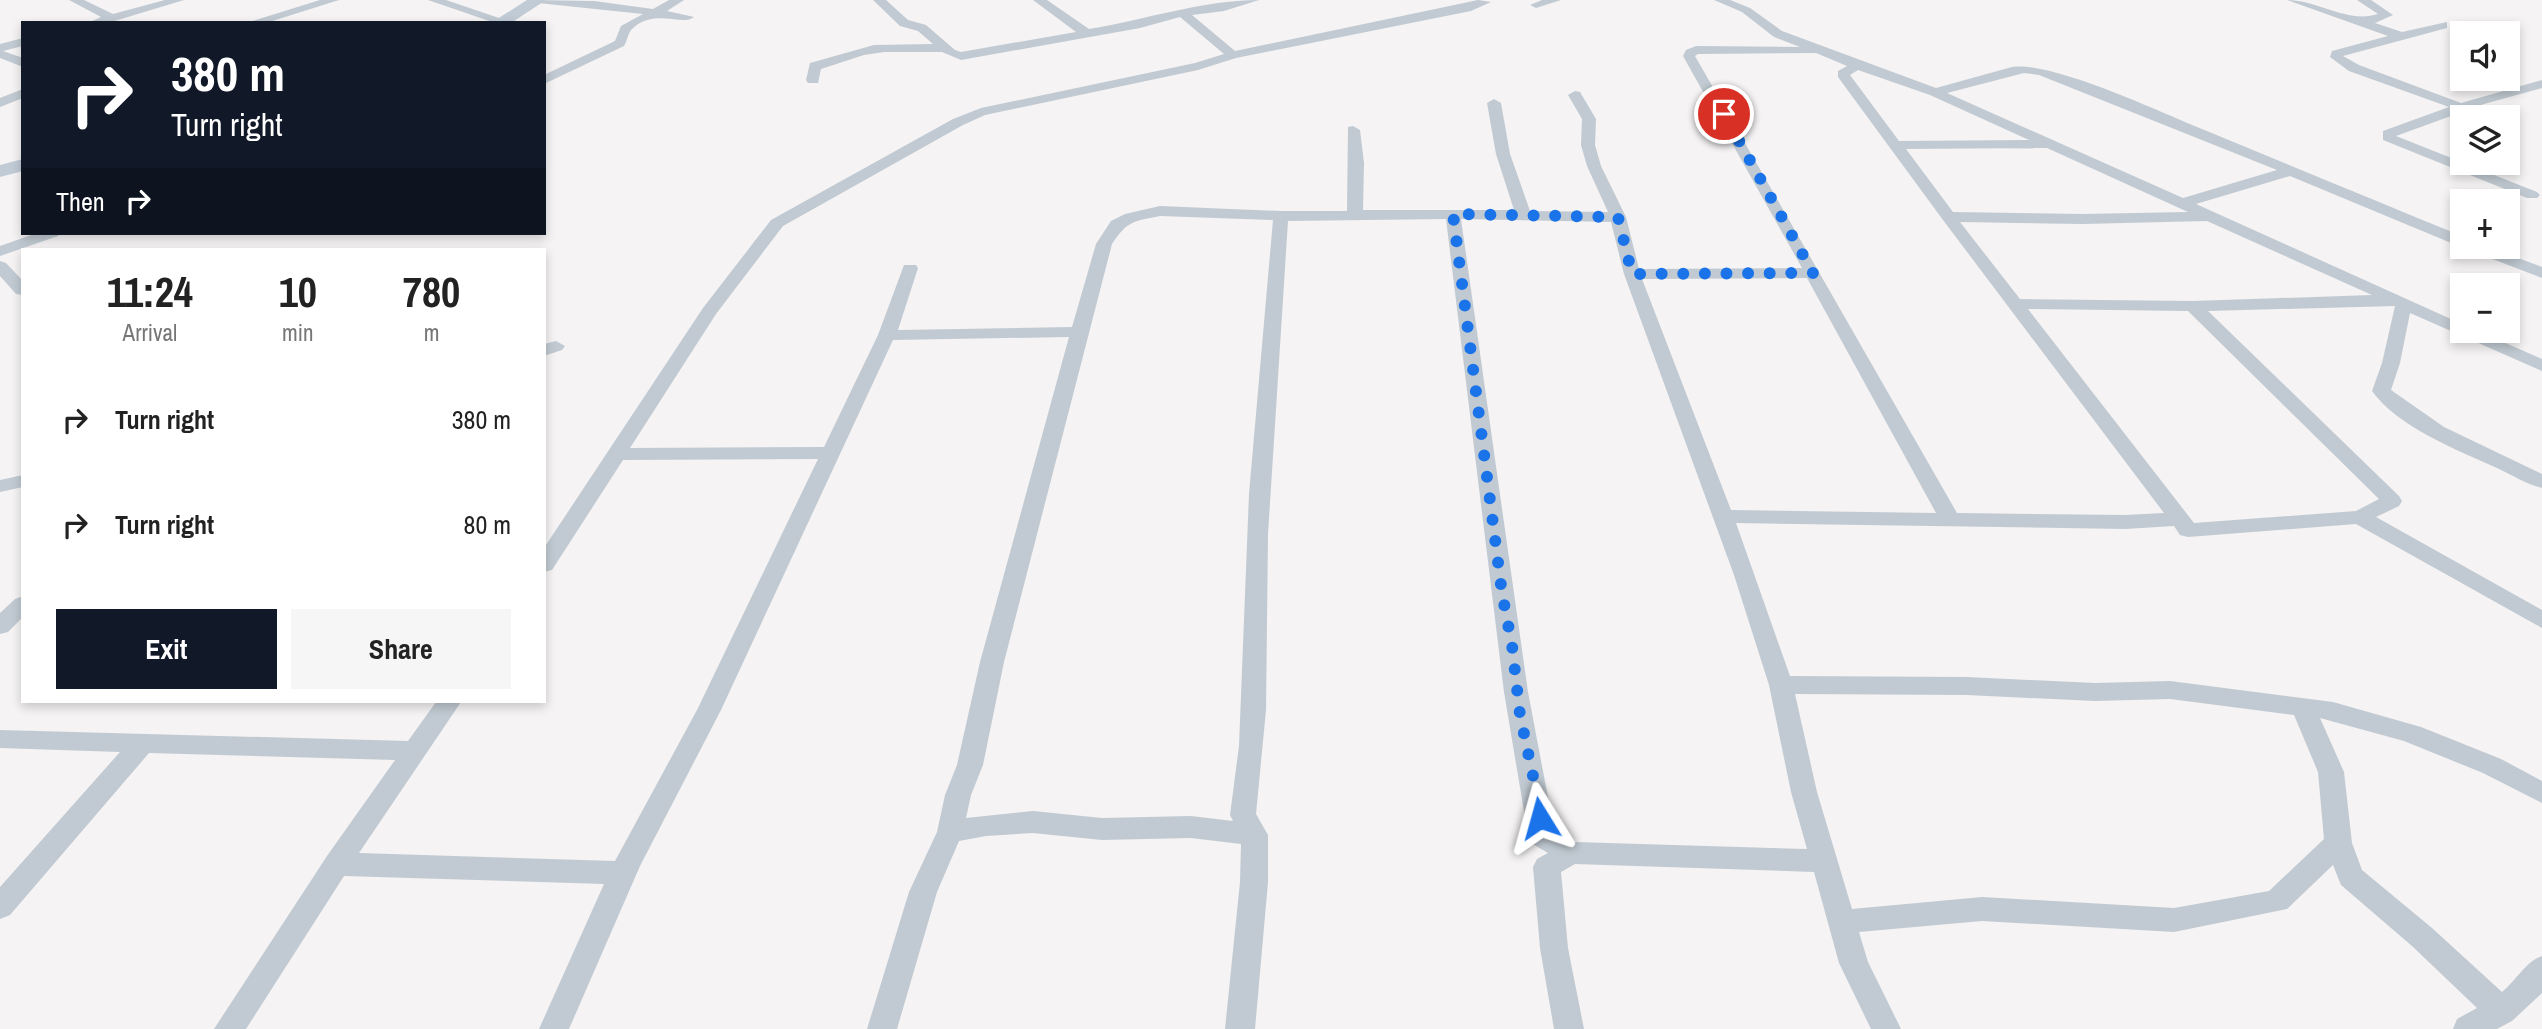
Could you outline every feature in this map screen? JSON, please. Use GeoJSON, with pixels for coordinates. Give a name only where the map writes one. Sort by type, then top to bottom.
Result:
{"type":"FeatureCollection","features":[{"type":"Feature","properties":{"kind":"street"},"geometry":{"type":"LineString","coordinates":[[75,0],[111,18]]}},
{"type":"Feature","properties":{"kind":"street"},"geometry":{"type":"LineString","coordinates":[[101,21],[178,0]]}},
{"type":"Feature","properties":{"kind":"street"},"geometry":{"type":"LineString","coordinates":[[266,21],[333,0]]}},
{"type":"Feature","properties":{"kind":"street"},"geometry":{"type":"LineString","coordinates":[[434,0],[497,21]]}},
{"type":"Feature","properties":{"kind":"street"},"geometry":{"type":"LineString","coordinates":[[502,21],[538,0],[656,11],[688,17]]}},
{"type":"Feature","properties":{"kind":"street"},"geometry":{"type":"LineString","coordinates":[[546,79],[620,43],[625,29],[678,0]]}},
{"type":"Feature","properties":{"kind":"street"},"geometry":{"type":"LineString","coordinates":[[879,0],[904,23],[922,28],[951,53],[961,56],[1148,22],[1182,13],[1224,8],[1253,0]]}},
{"type":"Feature","properties":{"kind":"street"},"geometry":{"type":"LineString","coordinates":[[1039,0],[1086,33]]}},
{"type":"Feature","properties":{"kind":"street"},"geometry":{"type":"LineString","coordinates":[[546,561],[709,312],[777,223],[958,122],[981,113],[1233,55],[1471,7],[1485,2],[1484,0]]}},
{"type":"Feature","properties":{"kind":"street"},"geometry":{"type":"LineString","coordinates":[[1536,5],[1555,0]]}},
{"type":"Feature","properties":{"kind":"street"},"geometry":{"type":"LineString","coordinates":[[1720,0],[1746,10],[1778,34],[1935,92],[2450,324]]}},
{"type":"Feature","properties":{"kind":"street"},"geometry":{"type":"LineString","coordinates":[[2293,0],[2399,35]]}},
{"type":"Feature","properties":{"kind":"street"},"geometry":{"type":"LineString","coordinates":[[2362,23],[2387,15],[2363,0]]}},
{"type":"Feature","properties":{"kind":"street"},"geometry":{"type":"LineString","coordinates":[[1182,13],[1233,55]]}},
{"type":"Feature","properties":{"kind":"street"},"geometry":{"type":"LineString","coordinates":[[2443,25],[2399,35],[2336,54],[2336,57],[2354,68],[2455,105]]}},
{"type":"Feature","properties":{"kind":"street"},"geometry":{"type":"LineString","coordinates":[[0,48],[21,43]]}},
{"type":"Feature","properties":{"kind":"street"},"geometry":{"type":"LineString","coordinates":[[813,80],[815,66],[833,63],[860,52],[903,47],[948,48]]}},
{"type":"Feature","properties":{"kind":"street"},"geometry":{"type":"LineString","coordinates":[[1817,50],[1696,50],[1689,56],[1951,520]]}},
{"type":"Feature","properties":{"kind":"street"},"geometry":{"type":"LineString","coordinates":[[0,54],[21,62]]}},
{"type":"Feature","properties":{"kind":"street"},"geometry":{"type":"LineString","coordinates":[[1856,65],[1843,74],[1948,217],[2188,530],[2360,517],[2392,502],[2193,306]]}},
{"type":"Feature","properties":{"kind":"street"},"geometry":{"type":"LineString","coordinates":[[1935,92],[2012,71],[2041,71],[2450,237]]}},
{"type":"Feature","properties":{"kind":"street"},"geometry":{"type":"LineString","coordinates":[[2470,105],[2542,84]]}},
{"type":"Feature","properties":{"kind":"street"},"geometry":{"type":"LineString","coordinates":[[0,103],[21,94]]}},
{"type":"Feature","properties":{"kind":"street"},"geometry":{"type":"LineString","coordinates":[[1575,95],[1589,119],[1588,145],[1594,166],[1618,217],[1632,274],[1782,685],[1804,792],[1822,861],[1854,963],[1886,1029]]}},
{"type":"Feature","properties":{"kind":"street"},"geometry":{"type":"LineString","coordinates":[[1494,103],[1503,154],[1524,217]]}},
{"type":"Feature","properties":{"kind":"street"},"geometry":{"type":"LineString","coordinates":[[2450,112],[2393,131],[2388,137],[2450,161]]}},
{"type":"Feature","properties":{"kind":"street"},"geometry":{"type":"LineString","coordinates":[[1353,130],[1357,163],[1355,215]]}},
{"type":"Feature","properties":{"kind":"street"},"geometry":{"type":"LineString","coordinates":[[1897,145],[2053,144]]}},
{"type":"Feature","properties":{"kind":"street"},"geometry":{"type":"LineString","coordinates":[[0,171],[21,166]]}},
{"type":"Feature","properties":{"kind":"street"},"geometry":{"type":"LineString","coordinates":[[2183,203],[2290,171]]}},
{"type":"Feature","properties":{"kind":"street"},"geometry":{"type":"LineString","coordinates":[[2487,175],[2537,194]]}},
{"type":"Feature","properties":{"kind":"street"},"geometry":{"type":"LineString","coordinates":[[882,1029],[923,892],[950,832],[958,795],[970,765],[992,662],[1079,332],[1104,244],[1117,224],[1130,216],[1160,211],[1281,216],[1453,214],[1618,217]]}},
{"type":"Feature","properties":{"kind":"street"},"geometry":{"type":"LineString","coordinates":[[1453,214],[1502,593],[1512,645],[1516,692],[1539,804],[1555,948],[1569,1029]]}},
{"type":"Feature","properties":{"kind":"street"},"geometry":{"type":"LineString","coordinates":[[1240,1029],[1254,882],[1255,835],[1242,815],[1249,779],[1253,729],[1257,534],[1281,216]]}},
{"type":"Feature","properties":{"kind":"street"},"geometry":{"type":"LineString","coordinates":[[1948,217],[2082,219],[2213,216]]}},
{"type":"Feature","properties":{"kind":"street"},"geometry":{"type":"LineString","coordinates":[[2444,234],[2450,232]]}},
{"type":"Feature","properties":{"kind":"street"},"geometry":{"type":"LineString","coordinates":[[0,251],[46,235]]}},
{"type":"Feature","properties":{"kind":"street"},"geometry":{"type":"LineString","coordinates":[[2505,259],[2542,273]]}},
{"type":"Feature","properties":{"kind":"street"},"geometry":{"type":"LineString","coordinates":[[0,266],[21,289]]}},
{"type":"Feature","properties":{"kind":"street"},"geometry":{"type":"LineString","coordinates":[[554,1029],[624,873],[709,710],[887,335],[909,268]]}},
{"type":"Feature","properties":{"kind":"street"},"geometry":{"type":"LineString","coordinates":[[1632,274],[1813,273]]}},
{"type":"Feature","properties":{"kind":"street"},"geometry":{"type":"LineString","coordinates":[[2017,304],[2193,306],[2400,301]]}},
{"type":"Feature","properties":{"kind":"street"},"geometry":{"type":"LineString","coordinates":[[2400,301],[2391,363],[2381,391],[2398,408],[2427,426],[2542,482]]}},
{"type":"Feature","properties":{"kind":"street"},"geometry":{"type":"LineString","coordinates":[[887,335],[1079,332]]}},
{"type":"Feature","properties":{"kind":"street"},"geometry":{"type":"LineString","coordinates":[[2492,343],[2534,362],[2542,350]]}},
{"type":"Feature","properties":{"kind":"street"},"geometry":{"type":"LineString","coordinates":[[617,454],[831,453]]}},
{"type":"Feature","properties":{"kind":"street"},"geometry":{"type":"LineString","coordinates":[[0,486],[21,481]]}},
{"type":"Feature","properties":{"kind":"street"},"geometry":{"type":"LineString","coordinates":[[1722,516],[2125,522],[2179,519]]}},
{"type":"Feature","properties":{"kind":"street"},"geometry":{"type":"LineString","coordinates":[[2360,517],[2542,620]]}},
{"type":"Feature","properties":{"kind":"street"},"geometry":{"type":"LineString","coordinates":[[0,626],[21,606]]}},
{"type":"Feature","properties":{"kind":"street"},"geometry":{"type":"LineString","coordinates":[[1782,685],[1967,686],[2095,692],[2170,690],[2333,711],[2412,734],[2492,766],[2542,793]]}},
{"type":"Feature","properties":{"kind":"street"},"geometry":{"type":"LineString","coordinates":[[229,1029],[337,864],[448,703]]}},
{"type":"Feature","properties":{"kind":"street"},"geometry":{"type":"LineString","coordinates":[[2303,707],[2331,772],[2338,843],[2351,877],[2422,937],[2501,1011]]}},
{"type":"Feature","properties":{"kind":"street"},"geometry":{"type":"LineString","coordinates":[[0,739],[415,751]]}},
{"type":"Feature","properties":{"kind":"street"},"geometry":{"type":"LineString","coordinates":[[0,907],[142,744]]}},
{"type":"Feature","properties":{"kind":"street"},"geometry":{"type":"LineString","coordinates":[[950,832],[986,825],[1033,822],[1101,829],[1191,827],[1255,835]]}},
{"type":"Feature","properties":{"kind":"street"},"geometry":{"type":"LineString","coordinates":[[1541,835],[1571,853],[1822,861]]}},
{"type":"Feature","properties":{"kind":"street"},"geometry":{"type":"LineString","coordinates":[[1841,922],[1982,909],[2174,920],[2277,901],[2338,843]]}},
{"type":"Feature","properties":{"kind":"street"},"geometry":{"type":"LineString","coordinates":[[1547,867],[1571,853]]}},
{"type":"Feature","properties":{"kind":"street"},"geometry":{"type":"LineString","coordinates":[[337,864],[624,873]]}},
{"type":"Feature","properties":{"kind":"street"},"geometry":{"type":"LineString","coordinates":[[2468,1029],[2501,1011],[2526,991],[2542,969]]}},
{"type":"Feature","properties":{"kind":"route"},"geometry":{"type":"LineString","coordinates":[[1540,818],[1514,679],[1512,645],[1502,593],[1453,214],[1618,217],[1632,274],[1813,273],[1724,114]]}}]}
